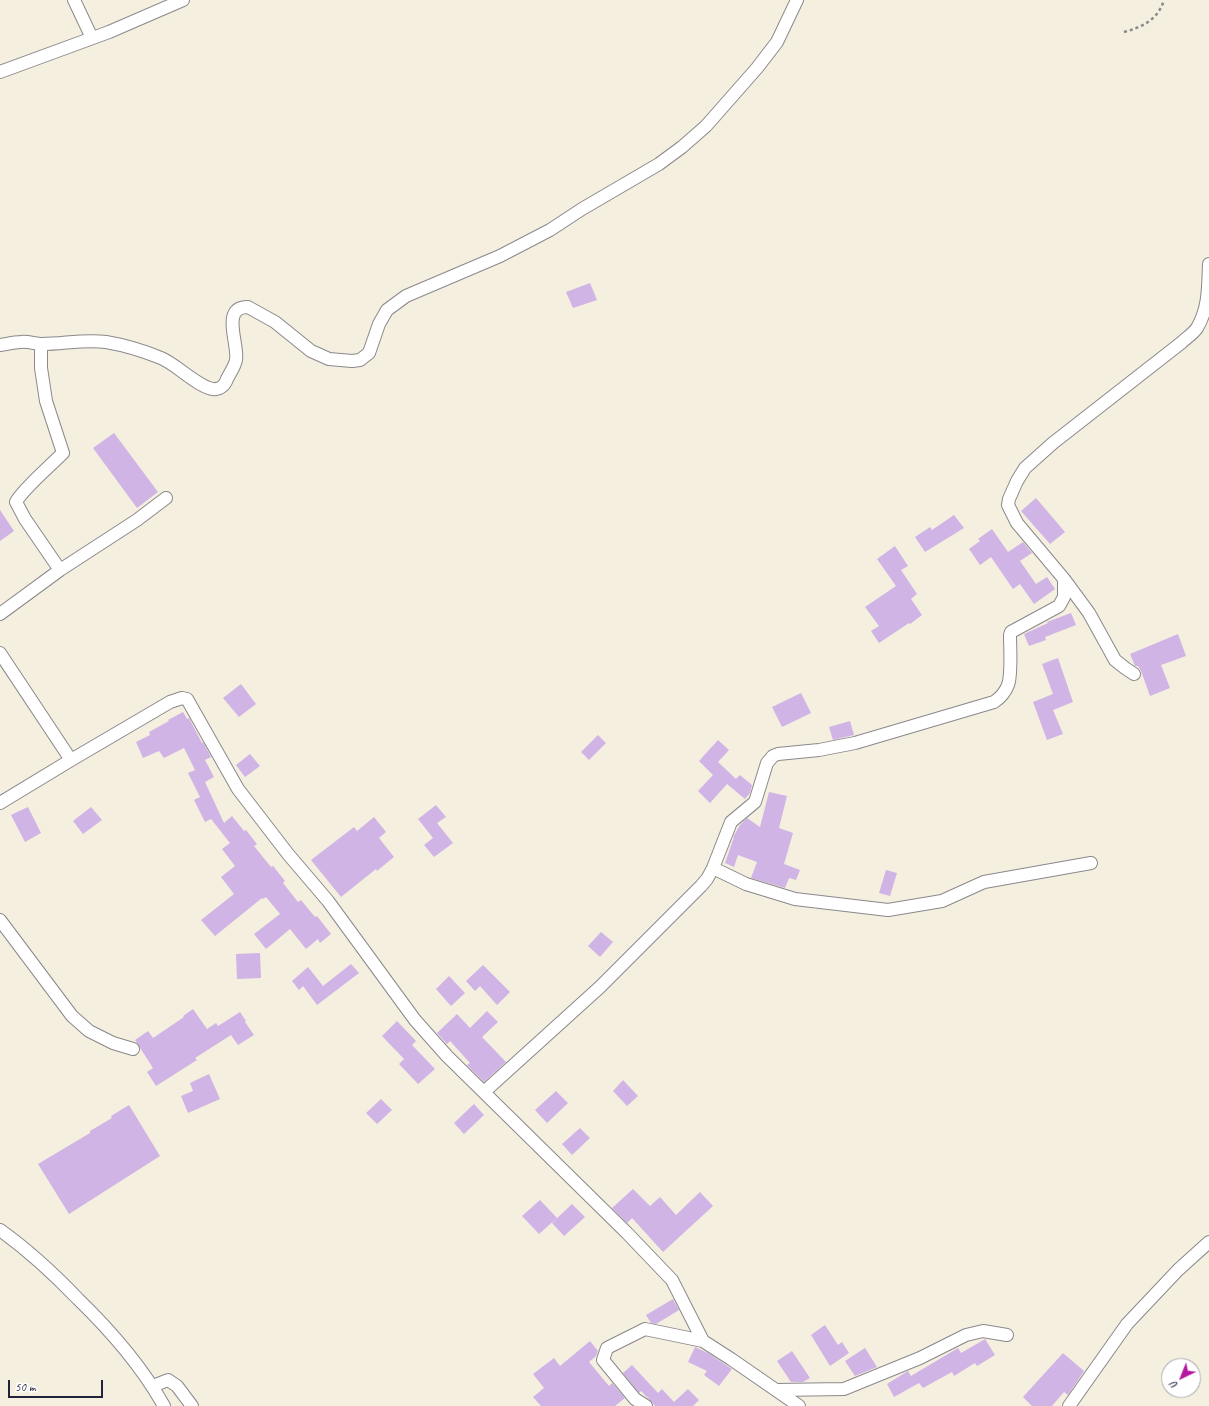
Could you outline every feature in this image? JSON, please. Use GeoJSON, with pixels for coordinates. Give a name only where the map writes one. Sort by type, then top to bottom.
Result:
{"type":"FeatureCollection","features":[{"type":"Feature","properties":{"kind":"street"},"geometry":{"type":"LineString","coordinates":[[74,0],[92,38]]}},
{"type":"Feature","properties":{"kind":"street"},"geometry":{"type":"LineString","coordinates":[[0,72],[92,38],[183,0]]}},
{"type":"Feature","properties":{"kind":"street"},"geometry":{"type":"LineString","coordinates":[[0,345],[22,342],[41,344],[105,342],[141,351],[163,359],[205,386],[214,389],[220,388],[226,383],[236,360],[235,340],[232,324],[233,315],[238,310],[248,307],[275,322],[311,351],[329,359],[352,361],[360,360],[369,353],[379,324],[387,310],[395,303],[406,296],[500,256],[550,230],[582,209],[659,164],[682,147],[706,126],[757,68],[777,42],[797,0]]}},
{"type":"Feature","properties":{"kind":"street"},"geometry":{"type":"LineString","coordinates":[[1134,674],[1115,660],[1089,613],[1018,523],[1008,505],[1009,498],[1025,468],[1196,329],[1206,313],[1208,301],[1209,264]]}},
{"type":"Feature","properties":{"kind":"street"},"geometry":{"type":"LineString","coordinates":[[41,344],[41,368],[46,402],[64,454],[25,490],[16,502],[29,525],[60,570]]}},
{"type":"Feature","properties":{"kind":"street"},"geometry":{"type":"LineString","coordinates":[[0,614],[60,570],[137,520],[166,498]]}},
{"type":"Feature","properties":{"kind":"street"},"geometry":{"type":"LineString","coordinates":[[484,1092],[600,987],[701,886],[713,868],[731,822],[755,802],[768,763],[773,756],[778,754],[825,749],[855,743],[994,702],[1003,695],[1008,684],[1011,632],[1059,606],[1064,597],[1064,580]]}},
{"type":"Feature","properties":{"kind":"street"},"geometry":{"type":"LineString","coordinates":[[0,653],[71,760]]}},
{"type":"Feature","properties":{"kind":"street"},"geometry":{"type":"LineString","coordinates":[[0,803],[170,702],[182,698],[187,699],[238,789],[288,854],[328,901],[415,1020],[447,1056],[672,1280],[703,1341]]}},
{"type":"Feature","properties":{"kind":"street"},"geometry":{"type":"LineString","coordinates":[[713,868],[746,884],[795,899],[888,910],[942,901],[984,882],[1091,863]]}},
{"type":"Feature","properties":{"kind":"street"},"geometry":{"type":"LineString","coordinates":[[0,920],[72,1016],[89,1031],[113,1043],[133,1049]]}},
{"type":"Feature","properties":{"kind":"street"},"geometry":{"type":"LineString","coordinates":[[0,1230],[51,1271],[109,1329],[153,1386],[164,1406]]}},
{"type":"Feature","properties":{"kind":"street"},"geometry":{"type":"LineString","coordinates":[[1069,1406],[1127,1324],[1178,1270],[1209,1242]]}},
{"type":"Feature","properties":{"kind":"street"},"geometry":{"type":"LineString","coordinates":[[646,1406],[635,1399],[603,1360],[607,1348],[645,1329],[703,1341],[777,1390],[794,1404]]}},
{"type":"Feature","properties":{"kind":"street"},"geometry":{"type":"LineString","coordinates":[[777,1390],[844,1389],[920,1358],[966,1336],[984,1332],[1008,1335]]}},
{"type":"Feature","properties":{"kind":"street"},"geometry":{"type":"LineString","coordinates":[[153,1386],[168,1380],[177,1386],[192,1406]]}},
{"type":"Feature","properties":{"kind":"path"},"geometry":{"type":"LineString","coordinates":[[1124,32],[1141,28],[1156,16],[1164,0]]}},
{"type":"Feature","properties":{"kind":"building"},"geometry":{"type":"Polygon","coordinates":[[[590,283],[597,300],[573,308],[566,292],[590,283]]]}},
{"type":"Feature","properties":{"kind":"building"},"geometry":{"type":"Polygon","coordinates":[[[114,433],[158,492],[137,508],[93,448],[114,433]]]}},
{"type":"Feature","properties":{"kind":"building"},"geometry":{"type":"Polygon","coordinates":[[[1036,498],[1065,532],[1050,544],[1021,511],[1036,498]]]}},
{"type":"Feature","properties":{"kind":"building"},"geometry":{"type":"Polygon","coordinates":[[[0,510],[14,531],[0,541],[0,510]]]}},
{"type":"Feature","properties":{"kind":"building"},"geometry":{"type":"Polygon","coordinates":[[[954,515],[964,528],[925,552],[915,537],[930,527],[932,530],[954,515]]]}},
{"type":"Feature","properties":{"kind":"building"},"geometry":{"type":"Polygon","coordinates":[[[992,529],[1008,552],[1023,542],[1032,553],[1020,561],[1036,584],[1047,577],[1055,589],[1034,604],[1020,584],[1013,589],[991,557],[980,565],[969,549],[980,541],[978,539],[992,529]]]}},
{"type":"Feature","properties":{"kind":"building"},"geometry":{"type":"Polygon","coordinates":[[[895,546],[908,566],[901,570],[917,594],[911,599],[922,615],[879,643],[871,631],[879,626],[865,607],[896,586],[877,559],[895,546]]]}},
{"type":"Feature","properties":{"kind":"building"},"geometry":{"type":"Polygon","coordinates":[[[1071,613],[1076,625],[1045,637],[1046,640],[1029,646],[1024,634],[1048,623],[1047,622],[1071,613]]]}},
{"type":"Feature","properties":{"kind":"building"},"geometry":{"type":"Polygon","coordinates":[[[1178,634],[1186,656],[1161,665],[1170,688],[1150,696],[1141,671],[1138,666],[1135,666],[1130,654],[1178,634]]]}},
{"type":"Feature","properties":{"kind":"building"},"geometry":{"type":"Polygon","coordinates":[[[1058,658],[1073,702],[1053,710],[1063,734],[1047,740],[1033,702],[1053,694],[1042,664],[1058,658]]]}},
{"type":"Feature","properties":{"kind":"building"},"geometry":{"type":"Polygon","coordinates":[[[241,684],[256,704],[239,717],[223,698],[241,684]]]}},
{"type":"Feature","properties":{"kind":"building"},"geometry":{"type":"Polygon","coordinates":[[[801,693],[811,713],[782,727],[772,707],[801,693]]]}},
{"type":"Feature","properties":{"kind":"building"},"geometry":{"type":"Polygon","coordinates":[[[183,712],[187,719],[189,718],[211,757],[205,760],[214,777],[205,782],[224,823],[232,816],[244,831],[246,830],[257,844],[254,846],[285,881],[283,883],[298,902],[301,900],[315,917],[317,916],[331,934],[320,943],[318,939],[306,949],[290,929],[266,949],[254,934],[280,914],[266,897],[263,899],[262,898],[215,936],[201,920],[234,894],[221,877],[235,866],[222,849],[230,843],[211,819],[205,822],[194,800],[200,797],[188,773],[195,770],[184,748],[164,758],[159,751],[143,758],[136,742],[150,735],[149,732],[183,712]]]}},
{"type":"Feature","properties":{"kind":"building"},"geometry":{"type":"Polygon","coordinates":[[[850,721],[854,735],[833,740],[829,727],[850,721]]]}},
{"type":"Feature","properties":{"kind":"building"},"geometry":{"type":"Polygon","coordinates":[[[598,735],[606,743],[589,760],[581,752],[598,735]]]}},
{"type":"Feature","properties":{"kind":"building"},"geometry":{"type":"Polygon","coordinates":[[[718,740],[729,750],[718,762],[736,779],[740,775],[752,785],[750,793],[745,799],[727,784],[710,803],[698,791],[713,775],[699,761],[718,740]]]}},
{"type":"Feature","properties":{"kind":"building"},"geometry":{"type":"Polygon","coordinates":[[[250,754],[260,766],[245,777],[236,765],[250,754]]]}},
{"type":"Feature","properties":{"kind":"building"},"geometry":{"type":"Polygon","coordinates":[[[769,792],[787,796],[779,828],[793,833],[784,864],[800,870],[796,880],[789,878],[785,888],[751,878],[757,862],[738,855],[734,867],[725,863],[733,837],[740,825],[747,818],[760,827],[769,792]]]}},
{"type":"Feature","properties":{"kind":"building"},"geometry":{"type":"Polygon","coordinates":[[[436,805],[446,817],[437,823],[453,843],[434,857],[424,845],[433,838],[418,819],[436,805]]]}},
{"type":"Feature","properties":{"kind":"building"},"geometry":{"type":"Polygon","coordinates":[[[28,807],[41,833],[25,842],[11,815],[28,807]]]}},
{"type":"Feature","properties":{"kind":"building"},"geometry":{"type":"Polygon","coordinates":[[[91,807],[102,820],[83,834],[73,821],[91,807]]]}},
{"type":"Feature","properties":{"kind":"building"},"geometry":{"type":"Polygon","coordinates":[[[374,817],[386,832],[379,838],[394,857],[377,871],[376,869],[341,897],[311,860],[354,827],[357,831],[374,817]]]}},
{"type":"Feature","properties":{"kind":"building"},"geometry":{"type":"Polygon","coordinates":[[[886,870],[897,873],[890,896],[879,893],[886,870]]]}},
{"type":"Feature","properties":{"kind":"building"},"geometry":{"type":"Polygon","coordinates":[[[601,932],[613,942],[600,957],[588,946],[601,932]]]}},
{"type":"Feature","properties":{"kind":"building"},"geometry":{"type":"Polygon","coordinates":[[[260,953],[261,978],[237,979],[236,954],[260,953]]]}},
{"type":"Feature","properties":{"kind":"building"},"geometry":{"type":"Polygon","coordinates":[[[351,964],[359,973],[317,1005],[303,986],[299,990],[292,981],[308,967],[323,986],[351,964]]]}},
{"type":"Feature","properties":{"kind":"building"},"geometry":{"type":"Polygon","coordinates":[[[483,965],[510,992],[497,1005],[480,986],[475,991],[466,981],[483,965]]]}},
{"type":"Feature","properties":{"kind":"building"},"geometry":{"type":"Polygon","coordinates":[[[449,976],[465,993],[451,1006],[436,989],[449,976]]]}},
{"type":"Feature","properties":{"kind":"building"},"geometry":{"type":"Polygon","coordinates":[[[193,1009],[207,1029],[216,1023],[218,1026],[240,1012],[254,1035],[238,1045],[231,1035],[195,1058],[197,1060],[156,1086],[147,1072],[153,1068],[135,1040],[148,1031],[153,1038],[193,1009]]]}},
{"type":"Feature","properties":{"kind":"building"},"geometry":{"type":"Polygon","coordinates":[[[487,1011],[498,1022],[482,1037],[506,1062],[484,1082],[467,1065],[470,1063],[450,1041],[447,1044],[437,1033],[457,1014],[470,1028],[487,1011]]]}},
{"type":"Feature","properties":{"kind":"building"},"geometry":{"type":"Polygon","coordinates":[[[397,1021],[416,1041],[412,1045],[435,1069],[418,1084],[399,1064],[404,1059],[382,1036],[397,1021]]]}},
{"type":"Feature","properties":{"kind":"building"},"geometry":{"type":"Polygon","coordinates":[[[209,1074],[220,1099],[188,1113],[181,1096],[193,1091],[190,1083],[209,1074]]]}},
{"type":"Feature","properties":{"kind":"building"},"geometry":{"type":"Polygon","coordinates":[[[623,1080],[638,1096],[627,1106],[613,1091],[623,1080]]]}},
{"type":"Feature","properties":{"kind":"building"},"geometry":{"type":"Polygon","coordinates":[[[556,1091],[568,1103],[547,1123],[535,1110],[556,1091]]]}},
{"type":"Feature","properties":{"kind":"building"},"geometry":{"type":"Polygon","coordinates":[[[381,1099],[392,1110],[377,1124],[366,1113],[381,1099]]]}},
{"type":"Feature","properties":{"kind":"building"},"geometry":{"type":"Polygon","coordinates":[[[474,1104],[484,1115],[464,1134],[454,1123],[474,1104]]]}},
{"type":"Feature","properties":{"kind":"building"},"geometry":{"type":"Polygon","coordinates":[[[129,1105],[160,1156],[69,1214],[38,1164],[90,1133],[90,1131],[112,1118],[111,1116],[129,1105]]]}},
{"type":"Feature","properties":{"kind":"building"},"geometry":{"type":"Polygon","coordinates":[[[580,1128],[590,1138],[572,1155],[562,1144],[580,1128]]]}},
{"type":"Feature","properties":{"kind":"building"},"geometry":{"type":"Polygon","coordinates":[[[633,1189],[650,1206],[660,1197],[676,1215],[700,1192],[713,1206],[663,1252],[632,1218],[627,1223],[612,1208],[633,1189]]]}},
{"type":"Feature","properties":{"kind":"building"},"geometry":{"type":"Polygon","coordinates":[[[540,1200],[557,1218],[539,1234],[522,1216],[540,1200]]]}},
{"type":"Feature","properties":{"kind":"building"},"geometry":{"type":"Polygon","coordinates":[[[572,1204],[585,1217],[564,1236],[552,1223],[572,1204]]]}},
{"type":"Feature","properties":{"kind":"building"},"geometry":{"type":"Polygon","coordinates":[[[673,1299],[679,1310],[656,1324],[651,1323],[646,1315],[673,1299]]]}},
{"type":"Feature","properties":{"kind":"building"},"geometry":{"type":"Polygon","coordinates":[[[825,1325],[838,1345],[842,1342],[849,1353],[830,1366],[811,1335],[825,1325]]]}},
{"type":"Feature","properties":{"kind":"building"},"geometry":{"type":"Polygon","coordinates":[[[985,1339],[995,1355],[977,1366],[975,1363],[954,1376],[952,1372],[923,1388],[919,1383],[894,1397],[887,1384],[908,1371],[911,1376],[958,1348],[961,1353],[985,1339]]]}},
{"type":"Feature","properties":{"kind":"building"},"geometry":{"type":"Polygon","coordinates":[[[590,1341],[598,1351],[596,1356],[589,1362],[609,1386],[612,1383],[625,1398],[615,1406],[541,1406],[533,1397],[544,1388],[533,1374],[554,1358],[560,1366],[590,1341]]]}},
{"type":"Feature","properties":{"kind":"building"},"geometry":{"type":"Polygon","coordinates":[[[695,1347],[708,1353],[732,1369],[719,1386],[704,1375],[707,1371],[688,1362],[695,1347]]]}},
{"type":"Feature","properties":{"kind":"building"},"geometry":{"type":"Polygon","coordinates":[[[865,1348],[877,1367],[855,1376],[845,1361],[865,1348]]]}},
{"type":"Feature","properties":{"kind":"building"},"geometry":{"type":"Polygon","coordinates":[[[792,1351],[810,1378],[803,1382],[791,1382],[777,1361],[792,1351]]]}},
{"type":"Feature","properties":{"kind":"building"},"geometry":{"type":"Polygon","coordinates":[[[1063,1353],[1084,1371],[1068,1395],[1064,1392],[1052,1406],[1032,1406],[1023,1397],[1063,1353]]]}},
{"type":"Feature","properties":{"kind":"building"},"geometry":{"type":"Polygon","coordinates":[[[632,1365],[658,1393],[662,1389],[674,1402],[688,1389],[699,1400],[693,1406],[655,1406],[641,1391],[639,1393],[623,1373],[632,1365]]]}}]}
